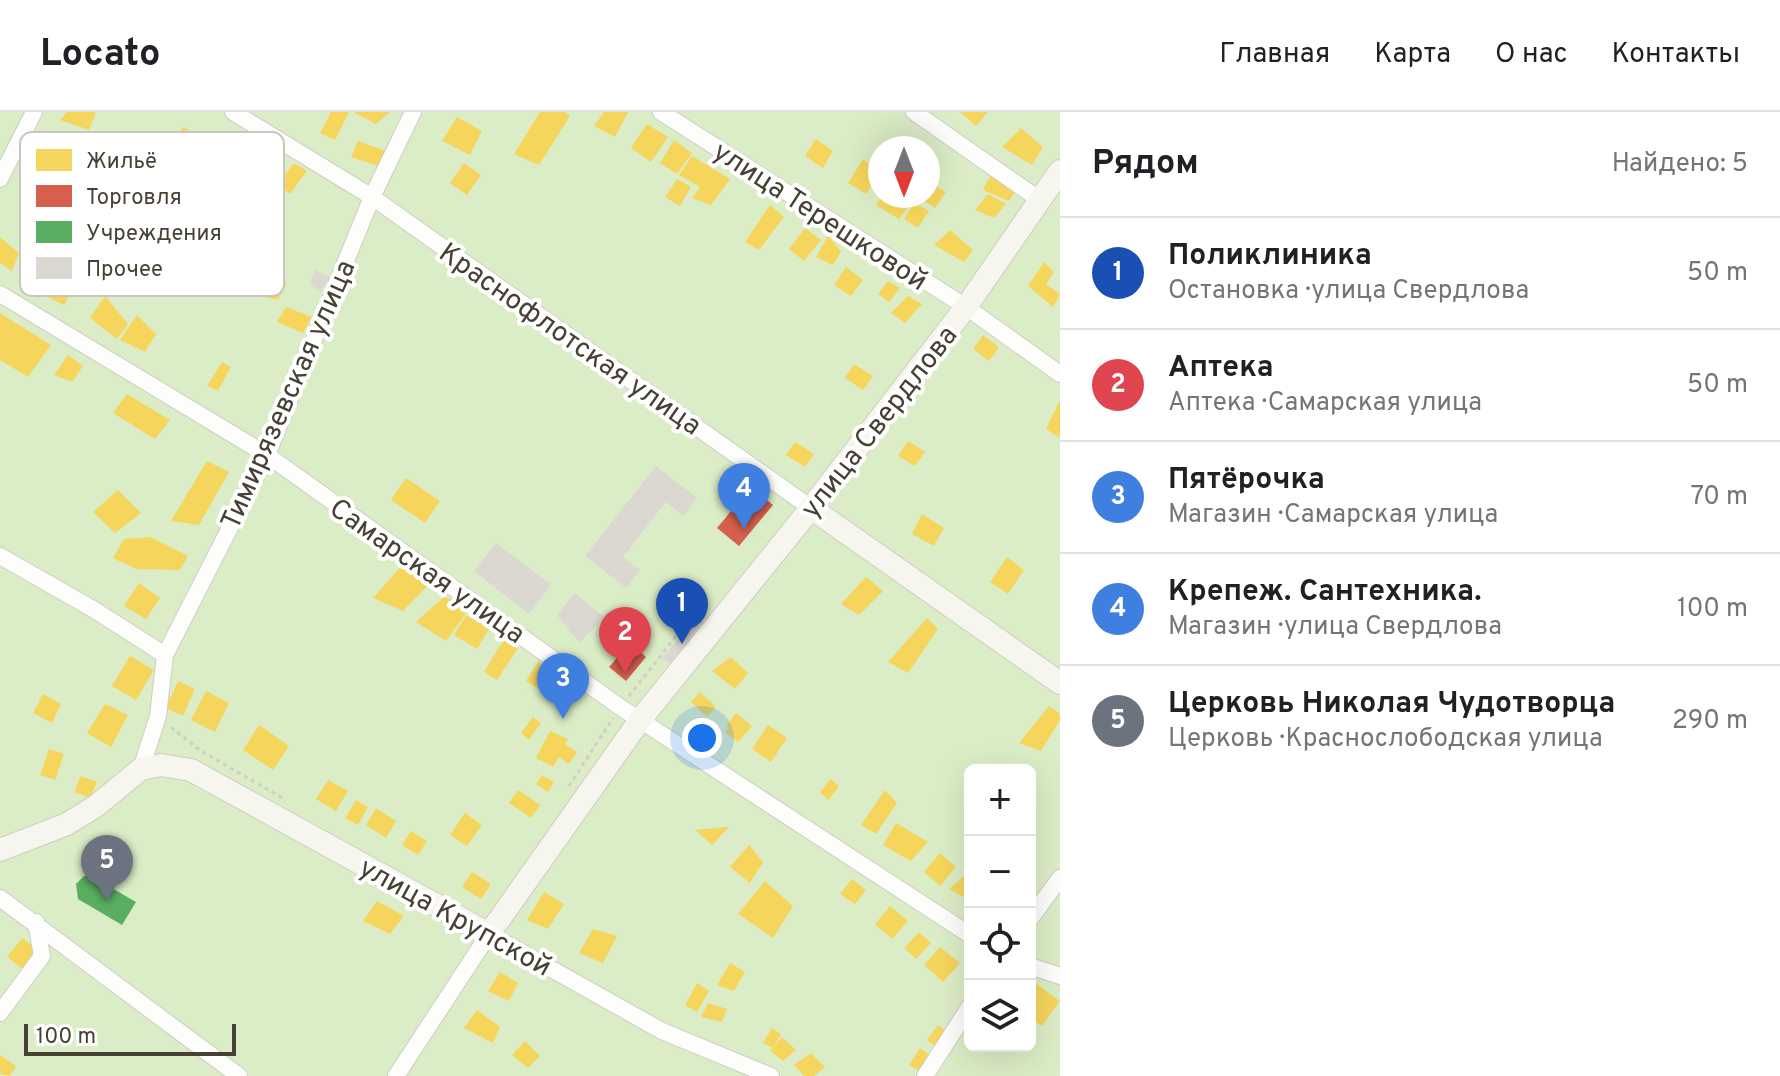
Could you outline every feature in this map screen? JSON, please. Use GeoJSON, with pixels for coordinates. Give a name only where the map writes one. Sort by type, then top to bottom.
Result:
{"type":"FeatureCollection","features":[{"type":"Feature","properties":{"kind":"street"},"geometry":{"type":"LineString","coordinates":[[24,132],[34,112]]}},
{"type":"Feature","properties":{"kind":"street","name":"Краснофлотская улица"},"geometry":{"type":"LineString","coordinates":[[233,112],[266,132]]}},
{"type":"Feature","properties":{"kind":"street","name":"Тимирязевская улица"},"geometry":{"type":"LineString","coordinates":[[141,769],[158,716],[165,655],[267,455],[372,197],[413,112]]}},
{"type":"Feature","properties":{"kind":"street","name":"улица Терешковой"},"geometry":{"type":"LineString","coordinates":[[661,112],[966,307],[1060,374]]}},
{"type":"Feature","properties":{"kind":"street"},"geometry":{"type":"LineString","coordinates":[[914,112],[1040,200]]}},
{"type":"Feature","properties":{"kind":"street"},"geometry":{"type":"LineString","coordinates":[[0,179],[20,140]]}},
{"type":"Feature","properties":{"kind":"street","name":"Краснофлотская улица"},"geometry":{"type":"LineString","coordinates":[[284,143],[372,197],[1060,683]]}},
{"type":"Feature","properties":{"kind":"street","name":"улица Свердлова"},"geometry":{"type":"LineString","coordinates":[[489,934],[640,720],[811,508],[966,307],[1060,171]]}},
{"type":"Feature","properties":{"kind":"street","name":"Самарская улица"},"geometry":{"type":"LineString","coordinates":[[0,294],[267,455],[620,707],[964,931]]}},
{"type":"Feature","properties":{"kind":"street"},"geometry":{"type":"LineString","coordinates":[[0,556],[93,609],[165,655]]}},
{"type":"Feature","properties":{"kind":"street","name":"улица Крупской"},"geometry":{"type":"LineString","coordinates":[[141,769],[161,765],[191,770],[662,1031],[771,1076]]}},
{"type":"Feature","properties":{"kind":"street"},"geometry":{"type":"LineString","coordinates":[[0,850],[67,824],[96,806],[141,769]]}},
{"type":"Feature","properties":{"kind":"street"},"geometry":{"type":"LineString","coordinates":[[1036,911],[1060,878]]}},
{"type":"Feature","properties":{"kind":"street"},"geometry":{"type":"LineString","coordinates":[[0,898],[239,1076]]}},
{"type":"Feature","properties":{"kind":"street"},"geometry":{"type":"LineString","coordinates":[[0,1013],[42,956],[36,922]]}},
{"type":"Feature","properties":{"kind":"street"},"geometry":{"type":"LineString","coordinates":[[396,1076],[489,934]]}},
{"type":"Feature","properties":{"kind":"street"},"geometry":{"type":"LineString","coordinates":[[1036,968],[1060,976]]}},
{"type":"Feature","properties":{"kind":"street"},"geometry":{"type":"LineString","coordinates":[[925,1076],[964,1015]]}},
{"type":"Feature","properties":{"kind":"path"},"geometry":{"type":"LineString","coordinates":[[564,795],[620,707],[694,613],[705,623]]}},
{"type":"Feature","properties":{"kind":"path"},"geometry":{"type":"LineString","coordinates":[[158,716],[201,751],[292,804]]}},
{"type":"Feature","properties":{"kind":"green space"},"geometry":{"type":"Polygon","coordinates":[[[0,112],[1060,112],[1060,1076],[0,1076],[0,112]]]}},
{"type":"Feature","properties":{"kind":"building: Жильё"},"geometry":{"type":"Polygon","coordinates":[[[67,112],[96,112],[89,130],[60,120],[67,112]]]}},
{"type":"Feature","properties":{"kind":"building: Жильё"},"geometry":{"type":"Polygon","coordinates":[[[331,112],[349,112],[335,140],[320,133],[331,112]]]}},
{"type":"Feature","properties":{"kind":"building: Жильё"},"geometry":{"type":"Polygon","coordinates":[[[353,112],[390,112],[376,124],[353,112]]]}},
{"type":"Feature","properties":{"kind":"building: Жильё"},"geometry":{"type":"Polygon","coordinates":[[[540,112],[564,112],[570,116],[539,165],[514,154],[540,112]]]}},
{"type":"Feature","properties":{"kind":"building: Жильё"},"geometry":{"type":"Polygon","coordinates":[[[604,112],[628,112],[615,137],[594,126],[604,112]]]}},
{"type":"Feature","properties":{"kind":"building: Жильё"},"geometry":{"type":"Polygon","coordinates":[[[960,112],[988,112],[976,126],[960,112]]]}},
{"type":"Feature","properties":{"kind":"building: Жильё"},"geometry":{"type":"Polygon","coordinates":[[[457,117],[482,131],[470,155],[442,141],[457,117]]]}},
{"type":"Feature","properties":{"kind":"building: Жильё"},"geometry":{"type":"Polygon","coordinates":[[[647,124],[668,137],[651,162],[631,148],[647,124]]]}},
{"type":"Feature","properties":{"kind":"building: Жильё"},"geometry":{"type":"Polygon","coordinates":[[[1021,128],[1043,147],[1032,165],[1002,147],[1021,128]]]}},
{"type":"Feature","properties":{"kind":"building: Жильё"},"geometry":{"type":"Polygon","coordinates":[[[816,139],[833,151],[823,168],[805,156],[816,139]]]}},
{"type":"Feature","properties":{"kind":"building: Жильё"},"geometry":{"type":"Polygon","coordinates":[[[674,140],[692,153],[677,174],[660,163],[674,140]]]}},
{"type":"Feature","properties":{"kind":"building: Жильё"},"geometry":{"type":"Polygon","coordinates":[[[358,141],[386,151],[379,166],[351,157],[358,141]]]}},
{"type":"Feature","properties":{"kind":"building: Жильё"},"geometry":{"type":"Polygon","coordinates":[[[692,156],[730,179],[711,205],[692,198],[700,187],[679,175],[692,156]]]}},
{"type":"Feature","properties":{"kind":"building: Жильё"},"geometry":{"type":"Polygon","coordinates":[[[863,159],[868,163],[868,191],[866,194],[848,183],[863,159]]]}},
{"type":"Feature","properties":{"kind":"building: Жильё"},"geometry":{"type":"Polygon","coordinates":[[[294,163],[307,171],[290,194],[284,189],[284,175],[294,163]]]}},
{"type":"Feature","properties":{"kind":"building: Жильё"},"geometry":{"type":"Polygon","coordinates":[[[464,163],[481,175],[467,195],[450,183],[464,163]]]}},
{"type":"Feature","properties":{"kind":"building: Жильё"},"geometry":{"type":"Polygon","coordinates":[[[993,170],[1018,188],[1009,201],[983,190],[993,170]]]}},
{"type":"Feature","properties":{"kind":"building: Жильё"},"geometry":{"type":"Polygon","coordinates":[[[677,179],[691,187],[680,206],[665,197],[677,179]]]}},
{"type":"Feature","properties":{"kind":"building: Жильё"},"geometry":{"type":"Polygon","coordinates":[[[988,194],[1006,204],[994,218],[975,210],[988,194]]]}},
{"type":"Feature","properties":{"kind":"building: Жильё"},"geometry":{"type":"Polygon","coordinates":[[[770,205],[784,217],[759,250],[745,242],[770,205]]]}},
{"type":"Feature","properties":{"kind":"building: Жильё"},"geometry":{"type":"Polygon","coordinates":[[[881,208],[907,208],[899,219],[881,208]]]}},
{"type":"Feature","properties":{"kind":"building: Жильё"},"geometry":{"type":"Polygon","coordinates":[[[911,208],[929,211],[918,228],[904,219],[911,208]]]}},
{"type":"Feature","properties":{"kind":"building: Жильё"},"geometry":{"type":"Polygon","coordinates":[[[805,228],[821,240],[804,261],[789,249],[805,228]]]}},
{"type":"Feature","properties":{"kind":"building: Жильё"},"geometry":{"type":"Polygon","coordinates":[[[950,230],[973,250],[964,262],[934,245],[950,230]]]}},
{"type":"Feature","properties":{"kind":"building: Жильё"},"geometry":{"type":"Polygon","coordinates":[[[828,236],[841,251],[833,265],[816,257],[828,236]]]}},
{"type":"Feature","properties":{"kind":"building: Жильё"},"geometry":{"type":"Polygon","coordinates":[[[0,237],[19,253],[12,271],[0,263],[0,237]]]}},
{"type":"Feature","properties":{"kind":"building: Жильё"},"geometry":{"type":"Polygon","coordinates":[[[1044,262],[1054,272],[1046,284],[1060,294],[1053,307],[1028,286],[1044,262]]]}},
{"type":"Feature","properties":{"kind":"building: Жильё"},"geometry":{"type":"Polygon","coordinates":[[[846,267],[863,280],[851,296],[834,285],[846,267]]]}},
{"type":"Feature","properties":{"kind":"building: Жильё"},"geometry":{"type":"Polygon","coordinates":[[[888,281],[900,288],[889,302],[878,294],[888,281]]]}},
{"type":"Feature","properties":{"kind":"building: Жильё"},"geometry":{"type":"Polygon","coordinates":[[[46,296],[69,296],[64,305],[46,296]]]}},
{"type":"Feature","properties":{"kind":"building: Жильё"},"geometry":{"type":"Polygon","coordinates":[[[105,296],[128,324],[117,339],[90,318],[105,296]]]}},
{"type":"Feature","properties":{"kind":"building: Жильё"},"geometry":{"type":"Polygon","coordinates":[[[258,296],[280,296],[278,300],[258,296]]]}},
{"type":"Feature","properties":{"kind":"building: Жильё"},"geometry":{"type":"Polygon","coordinates":[[[908,296],[922,304],[905,323],[891,313],[908,296]]]}},
{"type":"Feature","properties":{"kind":"building: Жильё"},"geometry":{"type":"Polygon","coordinates":[[[286,307],[312,317],[303,333],[277,322],[286,307]]]}},
{"type":"Feature","properties":{"kind":"building: Жильё"},"geometry":{"type":"Polygon","coordinates":[[[0,313],[51,345],[28,377],[0,360],[0,313]]]}},
{"type":"Feature","properties":{"kind":"building: Жильё"},"geometry":{"type":"Polygon","coordinates":[[[137,315],[156,334],[145,352],[120,340],[137,315]]]}},
{"type":"Feature","properties":{"kind":"building: Жильё"},"geometry":{"type":"Polygon","coordinates":[[[983,335],[999,347],[989,361],[973,349],[983,335]]]}},
{"type":"Feature","properties":{"kind":"building: Жильё"},"geometry":{"type":"Polygon","coordinates":[[[68,355],[83,366],[72,382],[54,375],[68,355]]]}},
{"type":"Feature","properties":{"kind":"building: Жильё"},"geometry":{"type":"Polygon","coordinates":[[[222,362],[231,367],[218,391],[207,386],[222,362]]]}},
{"type":"Feature","properties":{"kind":"building: Жильё"},"geometry":{"type":"Polygon","coordinates":[[[854,364],[873,376],[863,390],[845,378],[854,364]]]}},
{"type":"Feature","properties":{"kind":"building: Жильё"},"geometry":{"type":"Polygon","coordinates":[[[127,394],[170,420],[155,439],[113,413],[127,394]]]}},
{"type":"Feature","properties":{"kind":"building: Жильё"},"geometry":{"type":"Polygon","coordinates":[[[1060,400],[1060,438],[1046,429],[1060,400]]]}},
{"type":"Feature","properties":{"kind":"building: Жильё"},"geometry":{"type":"Polygon","coordinates":[[[908,441],[925,452],[915,466],[898,456],[908,441]]]}},
{"type":"Feature","properties":{"kind":"building: Жильё"},"geometry":{"type":"Polygon","coordinates":[[[795,442],[814,454],[805,467],[786,455],[795,442]]]}},
{"type":"Feature","properties":{"kind":"building: Жильё"},"geometry":{"type":"Polygon","coordinates":[[[207,461],[229,472],[199,525],[171,521],[207,461]]]}},
{"type":"Feature","properties":{"kind":"building: Жильё"},"geometry":{"type":"Polygon","coordinates":[[[406,478],[440,501],[425,523],[391,500],[406,478]]]}},
{"type":"Feature","properties":{"kind":"building: Жильё"},"geometry":{"type":"Polygon","coordinates":[[[118,490],[141,513],[115,533],[93,512],[118,490]]]}},
{"type":"Feature","properties":{"kind":"building: Жильё"},"geometry":{"type":"Polygon","coordinates":[[[922,514],[944,528],[934,546],[912,534],[922,514]]]}},
{"type":"Feature","properties":{"kind":"building: Жильё"},"geometry":{"type":"Polygon","coordinates":[[[151,537],[188,556],[180,570],[136,569],[113,558],[124,539],[151,537]]]}},
{"type":"Feature","properties":{"kind":"building: Жильё"},"geometry":{"type":"Polygon","coordinates":[[[1007,557],[1024,570],[1008,594],[990,582],[1007,557]]]}},
{"type":"Feature","properties":{"kind":"building: Жильё"},"geometry":{"type":"Polygon","coordinates":[[[403,564],[433,580],[403,611],[373,598],[403,564]]]}},
{"type":"Feature","properties":{"kind":"building: Жильё"},"geometry":{"type":"Polygon","coordinates":[[[866,577],[883,591],[859,615],[841,604],[866,577]]]}},
{"type":"Feature","properties":{"kind":"building: Жильё"},"geometry":{"type":"Polygon","coordinates":[[[139,583],[160,598],[146,619],[124,606],[139,583]]]}},
{"type":"Feature","properties":{"kind":"building: Жильё"},"geometry":{"type":"Polygon","coordinates":[[[444,597],[472,605],[446,641],[416,622],[444,597]]]}},
{"type":"Feature","properties":{"kind":"building: Жильё"},"geometry":{"type":"Polygon","coordinates":[[[466,615],[489,629],[477,649],[454,635],[466,615]]]}},
{"type":"Feature","properties":{"kind":"building: Жильё"},"geometry":{"type":"Polygon","coordinates":[[[927,618],[938,629],[908,673],[888,662],[927,618]]]}},
{"type":"Feature","properties":{"kind":"building: Жильё"},"geometry":{"type":"Polygon","coordinates":[[[504,639],[518,648],[497,680],[484,672],[504,639]]]}},
{"type":"Feature","properties":{"kind":"building: Жильё"},"geometry":{"type":"Polygon","coordinates":[[[130,656],[154,670],[136,700],[112,686],[130,656]]]}},
{"type":"Feature","properties":{"kind":"building: Жильё"},"geometry":{"type":"Polygon","coordinates":[[[731,657],[748,673],[735,689],[712,671],[731,657]]]}},
{"type":"Feature","properties":{"kind":"building: Жильё"},"geometry":{"type":"Polygon","coordinates":[[[538,662],[553,671],[541,690],[526,681],[538,662]]]}},
{"type":"Feature","properties":{"kind":"building: Жильё"},"geometry":{"type":"Polygon","coordinates":[[[178,681],[195,689],[183,716],[166,708],[178,681]]]}},
{"type":"Feature","properties":{"kind":"building: Жильё"},"geometry":{"type":"Polygon","coordinates":[[[206,691],[229,703],[215,732],[191,720],[206,691]]]}},
{"type":"Feature","properties":{"kind":"building: Жильё"},"geometry":{"type":"Polygon","coordinates":[[[700,692],[716,707],[707,717],[691,702],[700,692]]]}},
{"type":"Feature","properties":{"kind":"building: Жильё"},"geometry":{"type":"Polygon","coordinates":[[[43,694],[61,704],[52,723],[33,713],[43,694]]]}},
{"type":"Feature","properties":{"kind":"building: Жильё"},"geometry":{"type":"Polygon","coordinates":[[[105,704],[128,715],[111,747],[87,733],[105,704]]]}},
{"type":"Feature","properties":{"kind":"building: Жильё"},"geometry":{"type":"Polygon","coordinates":[[[1049,706],[1060,714],[1060,720],[1041,751],[1019,743],[1049,706]]]}},
{"type":"Feature","properties":{"kind":"building: Жильё"},"geometry":{"type":"Polygon","coordinates":[[[736,713],[752,726],[738,742],[725,732],[736,713]]]}},
{"type":"Feature","properties":{"kind":"building: Жильё"},"geometry":{"type":"Polygon","coordinates":[[[533,717],[541,723],[529,740],[521,733],[533,717]]]}},
{"type":"Feature","properties":{"kind":"building: Жильё"},"geometry":{"type":"Polygon","coordinates":[[[259,725],[289,746],[273,770],[243,750],[259,725]]]}},
{"type":"Feature","properties":{"kind":"building: Жильё"},"geometry":{"type":"Polygon","coordinates":[[[768,725],[787,738],[771,762],[752,749],[768,725]]]}},
{"type":"Feature","properties":{"kind":"building: Жильё"},"geometry":{"type":"Polygon","coordinates":[[[550,731],[568,739],[565,744],[577,752],[569,764],[559,757],[553,767],[536,758],[550,731]]]}},
{"type":"Feature","properties":{"kind":"building: Жильё"},"geometry":{"type":"Polygon","coordinates":[[[49,749],[64,754],[55,780],[40,775],[49,749]]]}},
{"type":"Feature","properties":{"kind":"building: Жильё"},"geometry":{"type":"Polygon","coordinates":[[[542,775],[554,782],[548,792],[536,784],[542,775]]]}},
{"type":"Feature","properties":{"kind":"building: Жильё"},"geometry":{"type":"Polygon","coordinates":[[[81,776],[97,782],[90,798],[74,792],[81,776]]]}},
{"type":"Feature","properties":{"kind":"building: Жильё"},"geometry":{"type":"Polygon","coordinates":[[[830,779],[839,786],[829,800],[820,793],[830,779]]]}},
{"type":"Feature","properties":{"kind":"building: Жильё"},"geometry":{"type":"Polygon","coordinates":[[[328,780],[348,791],[336,811],[316,799],[328,780]]]}},
{"type":"Feature","properties":{"kind":"building: Жильё"},"geometry":{"type":"Polygon","coordinates":[[[518,790],[540,805],[531,818],[509,803],[518,790]]]}},
{"type":"Feature","properties":{"kind":"building: Жильё"},"geometry":{"type":"Polygon","coordinates":[[[885,790],[897,803],[876,834],[861,825],[885,790]]]}},
{"type":"Feature","properties":{"kind":"building: Жильё"},"geometry":{"type":"Polygon","coordinates":[[[356,800],[368,807],[358,825],[345,818],[356,800]]]}},
{"type":"Feature","properties":{"kind":"building: Жильё"},"geometry":{"type":"Polygon","coordinates":[[[376,808],[396,821],[386,838],[366,825],[376,808]]]}},
{"type":"Feature","properties":{"kind":"building: Жильё"},"geometry":{"type":"Polygon","coordinates":[[[465,813],[482,825],[467,846],[450,835],[465,813]]]}},
{"type":"Feature","properties":{"kind":"building: Жильё"},"geometry":{"type":"Polygon","coordinates":[[[896,823],[928,842],[911,861],[883,845],[896,823]]]}},
{"type":"Feature","properties":{"kind":"building: Жильё"},"geometry":{"type":"Polygon","coordinates":[[[729,827],[712,845],[695,830],[729,827]]]}},
{"type":"Feature","properties":{"kind":"building: Жильё"},"geometry":{"type":"Polygon","coordinates":[[[411,831],[427,841],[418,855],[402,845],[411,831]]]}},
{"type":"Feature","properties":{"kind":"building: Жильё"},"geometry":{"type":"Polygon","coordinates":[[[749,845],[763,862],[750,883],[730,867],[749,845]]]}},
{"type":"Feature","properties":{"kind":"building: Жильё"},"geometry":{"type":"Polygon","coordinates":[[[940,853],[956,867],[940,886],[924,872],[940,853]]]}},
{"type":"Feature","properties":{"kind":"building: Жильё"},"geometry":{"type":"Polygon","coordinates":[[[472,872],[491,884],[481,899],[462,887],[472,872]]]}},
{"type":"Feature","properties":{"kind":"building: Жильё"},"geometry":{"type":"Polygon","coordinates":[[[964,876],[964,897],[949,889],[964,876]]]}},
{"type":"Feature","properties":{"kind":"building: Жильё"},"geometry":{"type":"Polygon","coordinates":[[[852,879],[866,890],[855,904],[840,894],[852,879]]]}},
{"type":"Feature","properties":{"kind":"building: Жильё"},"geometry":{"type":"Polygon","coordinates":[[[765,881],[793,906],[773,938],[738,914],[765,881]]]}},
{"type":"Feature","properties":{"kind":"building: Жильё"},"geometry":{"type":"Polygon","coordinates":[[[544,892],[564,904],[548,929],[527,920],[544,892]]]}},
{"type":"Feature","properties":{"kind":"building: Жильё"},"geometry":{"type":"Polygon","coordinates":[[[377,901],[404,916],[390,934],[363,921],[377,901]]]}},
{"type":"Feature","properties":{"kind":"building: Жильё"},"geometry":{"type":"Polygon","coordinates":[[[890,906],[908,921],[892,939],[875,924],[890,906]]]}},
{"type":"Feature","properties":{"kind":"building: Жильё"},"geometry":{"type":"Polygon","coordinates":[[[593,929],[617,936],[603,963],[579,953],[593,929]]]}},
{"type":"Feature","properties":{"kind":"building: Жильё"},"geometry":{"type":"Polygon","coordinates":[[[919,932],[931,943],[916,959],[904,948],[919,932]]]}},
{"type":"Feature","properties":{"kind":"building: Жильё"},"geometry":{"type":"Polygon","coordinates":[[[22,938],[39,951],[24,970],[7,957],[22,938]]]}},
{"type":"Feature","properties":{"kind":"building: Жильё"},"geometry":{"type":"Polygon","coordinates":[[[940,947],[960,963],[943,982],[924,965],[940,947]]]}},
{"type":"Feature","properties":{"kind":"building: Жильё"},"geometry":{"type":"Polygon","coordinates":[[[730,963],[745,972],[734,991],[717,985],[730,963]]]}},
{"type":"Feature","properties":{"kind":"building: Жильё"},"geometry":{"type":"Polygon","coordinates":[[[500,972],[518,983],[509,1001],[488,991],[500,972]]]}},
{"type":"Feature","properties":{"kind":"building: Жильё"},"geometry":{"type":"Polygon","coordinates":[[[697,983],[709,991],[697,1012],[685,1005],[697,983]]]}},
{"type":"Feature","properties":{"kind":"building: Жильё"},"geometry":{"type":"Polygon","coordinates":[[[1036,984],[1060,1001],[1042,1026],[1036,1022],[1036,984]]]}},
{"type":"Feature","properties":{"kind":"building: Жильё"},"geometry":{"type":"Polygon","coordinates":[[[708,1003],[727,1009],[722,1022],[701,1017],[708,1003]]]}},
{"type":"Feature","properties":{"kind":"building: Жильё"},"geometry":{"type":"Polygon","coordinates":[[[477,1010],[500,1027],[493,1043],[464,1028],[477,1010]]]}},
{"type":"Feature","properties":{"kind":"building: Жильё"},"geometry":{"type":"Polygon","coordinates":[[[938,1025],[958,1039],[946,1055],[927,1040],[938,1025]]]}},
{"type":"Feature","properties":{"kind":"building: Жильё"},"geometry":{"type":"Polygon","coordinates":[[[772,1028],[781,1034],[773,1048],[763,1043],[772,1028]]]}},
{"type":"Feature","properties":{"kind":"building: Жильё"},"geometry":{"type":"Polygon","coordinates":[[[782,1037],[796,1050],[783,1061],[770,1051],[782,1037]]]}},
{"type":"Feature","properties":{"kind":"building: Жильё"},"geometry":{"type":"Polygon","coordinates":[[[525,1041],[540,1056],[528,1068],[512,1055],[525,1041]]]}},
{"type":"Feature","properties":{"kind":"building: Жильё"},"geometry":{"type":"Polygon","coordinates":[[[920,1048],[939,1061],[927,1076],[909,1065],[920,1048]]]}},
{"type":"Feature","properties":{"kind":"building: Жильё"},"geometry":{"type":"Polygon","coordinates":[[[811,1053],[825,1067],[814,1076],[804,1076],[794,1065],[811,1053]]]}},
{"type":"Feature","properties":{"kind":"building: Жильё"},"geometry":{"type":"Polygon","coordinates":[[[0,1055],[16,1066],[10,1076],[0,1074],[0,1055]]]}},
{"type":"Feature","properties":{"kind":"building: Торговля"},"geometry":{"type":"Polygon","coordinates":[[[751,487],[773,505],[739,546],[717,528],[751,487]]]}},
{"type":"Feature","properties":{"kind":"building: Торговля"},"geometry":{"type":"Polygon","coordinates":[[[630,643],[646,657],[626,681],[609,667],[630,643]]]}},
{"type":"Feature","properties":{"kind":"building: Учреждения"},"geometry":{"type":"Polygon","coordinates":[[[84,876],[91,876],[136,902],[122,925],[78,899],[76,884],[84,876]]]}},
{"type":"Feature","properties":{"kind":"building: Прочее"},"geometry":{"type":"Polygon","coordinates":[[[315,270],[330,277],[320,292],[310,284],[315,270]]]}},
{"type":"Feature","properties":{"kind":"building: Прочее"},"geometry":{"type":"Polygon","coordinates":[[[656,466],[697,498],[683,516],[666,502],[623,557],[640,570],[626,588],[585,556],[656,466]]]}},
{"type":"Feature","properties":{"kind":"building: Прочее"},"geometry":{"type":"Polygon","coordinates":[[[496,543],[551,585],[529,614],[474,571],[496,543]]]}},
{"type":"Feature","properties":{"kind":"building: Прочее"},"geometry":{"type":"Polygon","coordinates":[[[575,593],[604,617],[579,643],[557,615],[575,593]]]}},
{"type":"Feature","properties":{"kind":"building: Прочее"},"geometry":{"type":"Polygon","coordinates":[[[693,622],[700,628],[670,664],[662,658],[693,622]]]}},
{"type":"Feature","properties":{"kind":"place","name":"Крепеж. Сантехника."},"geometry":{"type":"Point","coordinates":[744,529]}},
{"type":"Feature","properties":{"kind":"place","name":"Поликлиника"},"geometry":{"type":"Point","coordinates":[682,644]}},
{"type":"Feature","properties":{"kind":"place","name":"Аптека"},"geometry":{"type":"Point","coordinates":[625,673]}},
{"type":"Feature","properties":{"kind":"place","name":"Пятёрочка"},"geometry":{"type":"Point","coordinates":[563,719]}},
{"type":"Feature","properties":{"kind":"place","name":"Церковь Николая Чудотворца"},"geometry":{"type":"Point","coordinates":[107,901]}}]}
